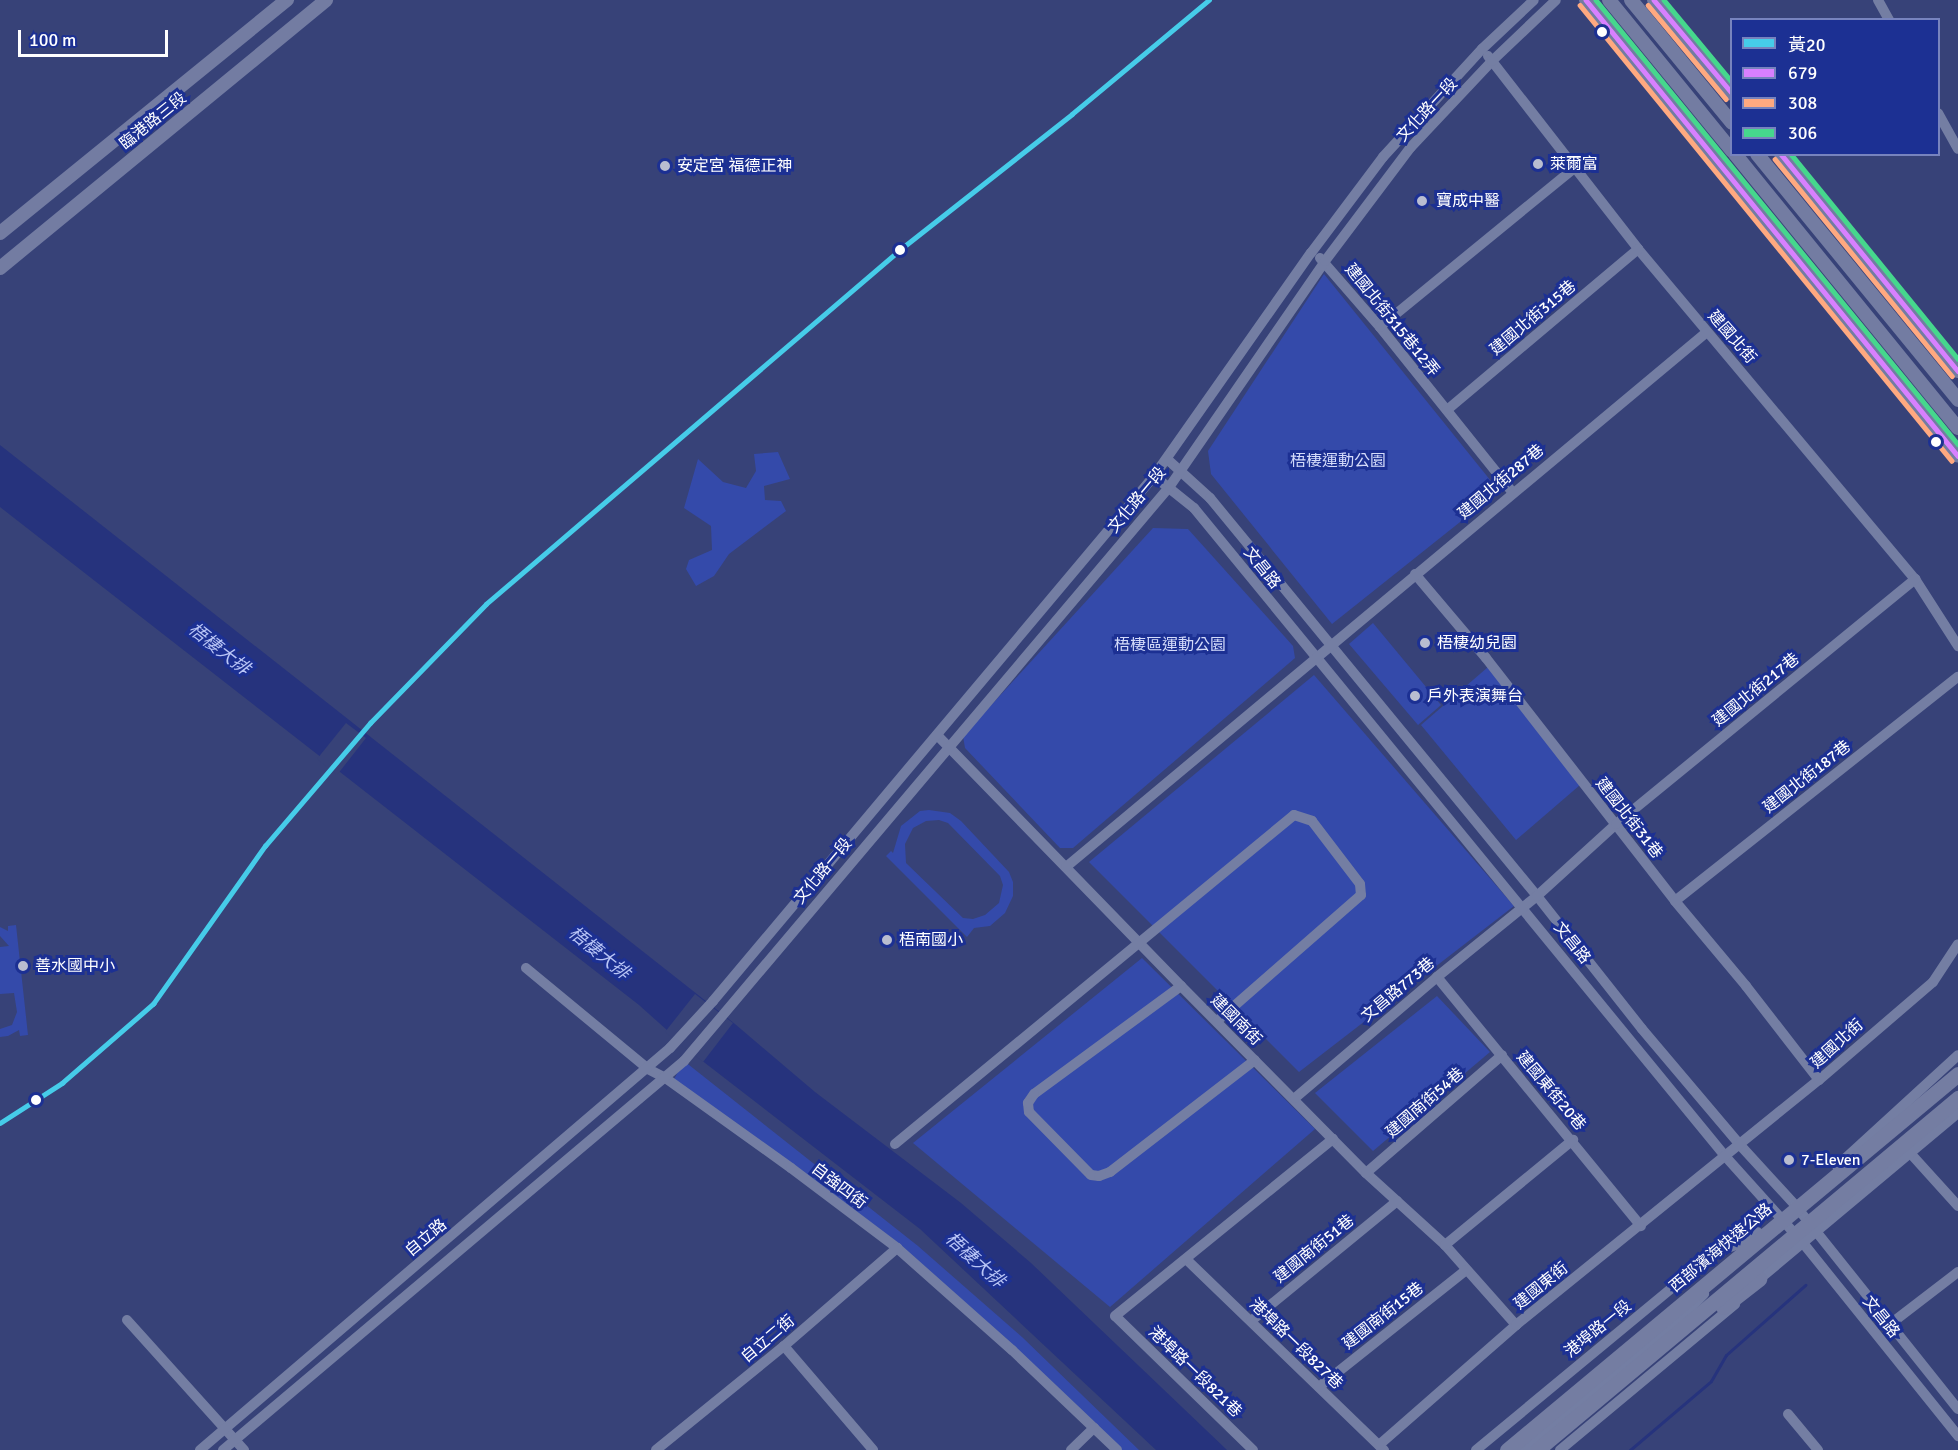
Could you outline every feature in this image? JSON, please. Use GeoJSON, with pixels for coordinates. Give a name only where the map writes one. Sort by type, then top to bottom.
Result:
{"type":"FeatureCollection","features":[{"type":"Feature","properties":{"kind":"highway","name":"西部濱海快速公路"},"geometry":{"type":"LineString","coordinates":[[1507,1450],[1958,1074]]}},
{"type":"Feature","properties":{"kind":"highway"},"geometry":{"type":"LineString","coordinates":[[1537,1450],[1958,1098]]}},
{"type":"Feature","properties":{"kind":"highway"},"geometry":{"type":"LineString","coordinates":[[1494,1450],[1745,1242]]}},
{"type":"Feature","properties":{"kind":"highway"},"geometry":{"type":"LineString","coordinates":[[1549,1450],[1759,1279]]}},
{"type":"Feature","properties":{"kind":"main road","name":"臨港路三段"},"geometry":{"type":"LineString","coordinates":[[0,233],[287,0]]}},
{"type":"Feature","properties":{"kind":"main road","name":"臨港路三段"},"geometry":{"type":"LineString","coordinates":[[0,268],[326,0]]}},
{"type":"Feature","properties":{"kind":"main road"},"geometry":{"type":"LineString","coordinates":[[1586,0],[1958,456]]}},
{"type":"Feature","properties":{"kind":"main road"},"geometry":{"type":"LineString","coordinates":[[1609,0],[1730,150]]}},
{"type":"Feature","properties":{"kind":"main road"},"geometry":{"type":"LineString","coordinates":[[1631,0],[1730,122]]}},
{"type":"Feature","properties":{"kind":"main road"},"geometry":{"type":"LineString","coordinates":[[1654,0],[1730,93]]}},
{"type":"Feature","properties":{"kind":"main road"},"geometry":{"type":"LineString","coordinates":[[1737,156],[1958,428]]}},
{"type":"Feature","properties":{"kind":"main road"},"geometry":{"type":"LineString","coordinates":[[1759,156],[1958,400]]}},
{"type":"Feature","properties":{"kind":"main road"},"geometry":{"type":"LineString","coordinates":[[1783,156],[1958,371]]}},
{"type":"Feature","properties":{"kind":"street","name":"文化路一段"},"geometry":{"type":"LineString","coordinates":[[670,1048],[713,1001],[1154,476],[1311,253],[1383,157],[1482,49],[1534,0]]}},
{"type":"Feature","properties":{"kind":"street","name":"文化路一段"},"geometry":{"type":"LineString","coordinates":[[684,1061],[1170,486],[1325,261],[1411,147],[1492,61],[1556,0]]}},
{"type":"Feature","properties":{"kind":"street"},"geometry":{"type":"LineString","coordinates":[[1878,0],[1888,18]]}},
{"type":"Feature","properties":{"kind":"street","name":"建國北街"},"geometry":{"type":"LineString","coordinates":[[1482,49],[1638,249],[1915,579],[1958,646]]}},
{"type":"Feature","properties":{"kind":"street"},"geometry":{"type":"LineString","coordinates":[[1940,117],[1958,149]]}},
{"type":"Feature","properties":{"kind":"street"},"geometry":{"type":"LineString","coordinates":[[1380,327],[1574,168]]}},
{"type":"Feature","properties":{"kind":"street","name":"建國北街315巷"},"geometry":{"type":"LineString","coordinates":[[1447,410],[1638,249]]}},
{"type":"Feature","properties":{"kind":"street","name":"建國北街315巷12弄"},"geometry":{"type":"LineString","coordinates":[[1311,253],[1325,261],[1512,492]]}},
{"type":"Feature","properties":{"kind":"street","name":"建國北街287巷"},"geometry":{"type":"LineString","coordinates":[[1066,867],[1512,492],[1707,332]]}},
{"type":"Feature","properties":{"kind":"street","name":"文昌路"},"geometry":{"type":"LineString","coordinates":[[1167,459],[1210,498],[1330,647],[1537,896],[1642,1029],[1740,1145],[1795,1205],[1889,1325],[1956,1403]]}},
{"type":"Feature","properties":{"kind":"street","name":"文昌路"},"geometry":{"type":"LineString","coordinates":[[1154,476],[1170,486],[1194,508],[1725,1156],[1803,1243],[1958,1436]]}},
{"type":"Feature","properties":{"kind":"street","name":"建國北街31巷"},"geometry":{"type":"LineString","coordinates":[[1416,574],[1486,658],[1675,901],[1746,986],[1819,1080]]}},
{"type":"Feature","properties":{"kind":"street","name":"建國北街217巷"},"geometry":{"type":"LineString","coordinates":[[1537,896],[1616,824],[1915,579]]}},
{"type":"Feature","properties":{"kind":"street","name":"建國北街187巷"},"geometry":{"type":"LineString","coordinates":[[1675,901],[1958,677]]}},
{"type":"Feature","properties":{"kind":"street","name":"建國南街"},"geometry":{"type":"LineString","coordinates":[[937,735],[1366,1173],[1445,1245],[1516,1325]]}},
{"type":"Feature","properties":{"kind":"street"},"geometry":{"type":"LineString","coordinates":[[895,1144],[1294,815],[1312,821],[1359,884],[1361,896],[1217,1021]]}},
{"type":"Feature","properties":{"kind":"street","name":"文昌路773巷"},"geometry":{"type":"LineString","coordinates":[[1295,1098],[1437,976],[1537,896]]}},
{"type":"Feature","properties":{"kind":"street","name":"建國北街"},"geometry":{"type":"LineString","coordinates":[[1725,1156],[1819,1080],[1933,982],[1958,944]]}},
{"type":"Feature","properties":{"kind":"street","name":"自強四街"},"geometry":{"type":"LineString","coordinates":[[526,968],[648,1069],[664,1077],[897,1248],[1012,1350],[1116,1450]]}},
{"type":"Feature","properties":{"kind":"street","name":"建國東街20巷"},"geometry":{"type":"LineString","coordinates":[[1437,976],[1641,1226]]}},
{"type":"Feature","properties":{"kind":"street"},"geometry":{"type":"LineString","coordinates":[[1181,986],[1034,1094],[1028,1103],[1029,1112],[1091,1175],[1099,1176],[1110,1172],[1255,1060]]}},
{"type":"Feature","properties":{"kind":"street","name":"自立路"},"geometry":{"type":"LineString","coordinates":[[200,1450],[670,1048]]}},
{"type":"Feature","properties":{"kind":"street","name":"建國南街54巷"},"geometry":{"type":"LineString","coordinates":[[1366,1173],[1503,1055]]}},
{"type":"Feature","properties":{"kind":"street","name":"港埠路一段"},"geometry":{"type":"LineString","coordinates":[[1524,1450],[1675,1324],[1721,1275],[1745,1242],[1795,1205],[1958,1055]]}},
{"type":"Feature","properties":{"kind":"street","name":"自立路"},"geometry":{"type":"LineString","coordinates":[[223,1450],[684,1061]]}},
{"type":"Feature","properties":{"kind":"street","name":"港埠路一段"},"geometry":{"type":"LineString","coordinates":[[1560,1450],[1723,1316],[1759,1279],[1817,1233],[1958,1113]]}},
{"type":"Feature","properties":{"kind":"street"},"geometry":{"type":"LineString","coordinates":[[1187,1260],[1334,1139]]}},
{"type":"Feature","properties":{"kind":"street"},"geometry":{"type":"LineString","coordinates":[[1445,1245],[1573,1140]]}},
{"type":"Feature","properties":{"kind":"street"},"geometry":{"type":"LineString","coordinates":[[1911,1154],[1958,1206]]}},
{"type":"Feature","properties":{"kind":"street","name":"建國東街"},"geometry":{"type":"LineString","coordinates":[[1382,1448],[1516,1325],[1725,1156]]}},
{"type":"Feature","properties":{"kind":"street","name":"建國南街51巷"},"geometry":{"type":"LineString","coordinates":[[1251,1321],[1397,1201]]}},
{"type":"Feature","properties":{"kind":"street","name":"港埠路一段"},"geometry":{"type":"LineString","coordinates":[[1476,1450],[1715,1252],[1745,1242]]}},
{"type":"Feature","properties":{"kind":"street","name":"自立二街"},"geometry":{"type":"LineString","coordinates":[[656,1450],[784,1346],[897,1248]]}},
{"type":"Feature","properties":{"kind":"street","name":"港埠路一段821巷"},"geometry":{"type":"LineString","coordinates":[[1187,1260],[1115,1316],[1253,1450]]}},
{"type":"Feature","properties":{"kind":"street","name":"港埠路一段827巷"},"geometry":{"type":"LineString","coordinates":[[1187,1260],[1382,1448]]}},
{"type":"Feature","properties":{"kind":"street","name":"建國南街15巷"},"geometry":{"type":"LineString","coordinates":[[1319,1387],[1466,1270]]}},
{"type":"Feature","properties":{"kind":"street"},"geometry":{"type":"LineString","coordinates":[[1889,1325],[1958,1272]]}},
{"type":"Feature","properties":{"kind":"street","name":"港埠路一段"},"geometry":{"type":"LineString","coordinates":[[1675,1324],[1759,1279]]}},
{"type":"Feature","properties":{"kind":"street"},"geometry":{"type":"LineString","coordinates":[[127,1320],[244,1450]]}},
{"type":"Feature","properties":{"kind":"street"},"geometry":{"type":"LineString","coordinates":[[784,1346],[873,1450]]}},
{"type":"Feature","properties":{"kind":"street"},"geometry":{"type":"LineString","coordinates":[[1788,1414],[1818,1450]]}},
{"type":"Feature","properties":{"kind":"street"},"geometry":{"type":"LineString","coordinates":[[1071,1450],[1094,1428]]}},
{"type":"Feature","properties":{"kind":"green space","name":"梧棲運動公園"},"geometry":{"type":"Polygon","coordinates":[[[1324,274],[1499,491],[1332,624],[1211,474],[1208,451],[1324,274]]]}},
{"type":"Feature","properties":{"kind":"green space"},"geometry":{"type":"Polygon","coordinates":[[[778,452],[790,479],[764,486],[765,500],[781,501],[786,511],[729,554],[714,576],[696,586],[686,569],[689,560],[712,550],[711,526],[684,508],[698,459],[723,482],[746,488],[756,471],[754,454],[778,452]]]}},
{"type":"Feature","properties":{"kind":"green space","name":"梧棲區運動公園"},"geometry":{"type":"Polygon","coordinates":[[[1153,528],[1188,529],[1293,646],[1295,658],[1073,848],[1060,848],[965,748],[963,736],[1153,528]]]}},
{"type":"Feature","properties":{"kind":"green space"},"geometry":{"type":"Polygon","coordinates":[[[1373,623],[1441,705],[1418,725],[1349,644],[1373,623]]]}},
{"type":"Feature","properties":{"kind":"green space"},"geometry":{"type":"Polygon","coordinates":[[[1488,667],[1580,785],[1516,840],[1421,725],[1488,667]]]}},
{"type":"Feature","properties":{"kind":"green space"},"geometry":{"type":"Polygon","coordinates":[[[1314,675],[1514,906],[1299,1072],[1089,862],[1314,675]]]}},
{"type":"Feature","properties":{"kind":"green space"},"geometry":{"type":"Polygon","coordinates":[[[920,811],[950,813],[961,821],[1009,872],[1013,882],[1013,896],[1005,913],[990,926],[974,928],[967,937],[886,856],[891,851],[893,853],[901,826],[920,811]],[[939,820],[926,821],[913,828],[905,844],[906,863],[963,918],[973,919],[985,915],[999,903],[1003,885],[1000,876],[948,823],[939,820]]]}},
{"type":"Feature","properties":{"kind":"green space"},"geometry":{"type":"Polygon","coordinates":[[[16,925],[28,1035],[20,1036],[19,1030],[8,1036],[0,1037],[0,1029],[12,1025],[17,1012],[14,993],[0,994],[0,947],[9,946],[0,936],[0,927],[8,931],[8,926],[16,925]]]}},
{"type":"Feature","properties":{"kind":"green space"},"geometry":{"type":"Polygon","coordinates":[[[1142,958],[1315,1129],[1110,1307],[913,1143],[1142,958]]]}},
{"type":"Feature","properties":{"kind":"green space"},"geometry":{"type":"Polygon","coordinates":[[[1437,996],[1490,1052],[1373,1151],[1315,1093],[1437,996]]]}},
{"type":"Feature","properties":{"kind":"green space"},"geometry":{"type":"Polygon","coordinates":[[[684,1061],[918,1246],[1022,1337],[1139,1450],[1119,1450],[909,1259],[673,1081],[684,1061]]]}},
{"type":"Feature","properties":{"kind":"water","name":"梧棲大排"},"geometry":{"type":"Polygon","coordinates":[[[0,445],[735,1024],[815,1092],[961,1203],[1031,1263],[1227,1450],[1156,1450],[920,1229],[696,1056],[639,1005],[0,507],[0,445]]]}},
{"type":"Feature","properties":{"kind":"pier"},"geometry":{"type":"Polygon","coordinates":[[[346,723],[366,738],[337,775],[317,759],[346,723]]]}},
{"type":"Feature","properties":{"kind":"pier"},"geometry":{"type":"Polygon","coordinates":[[[695,994],[733,1023],[703,1062],[665,1032],[695,994]]]}},
{"type":"Feature","properties":{"kind":"waterway"},"geometry":{"type":"LineString","coordinates":[[1630,1450],[1711,1381],[1726,1355],[1805,1285]]}},
{"type":"Feature","properties":{"kind":"transit line","name":"黃20"},"geometry":{"type":"LineString","coordinates":[[0,1123],[62,1083],[153,1004],[265,846],[370,723],[486,604],[902,248],[1072,114],[1209,0]]}},
{"type":"Feature","properties":{"kind":"transit line","name":"679"},"geometry":{"type":"LineString","coordinates":[[1586,0],[1958,456]]}},
{"type":"Feature","properties":{"kind":"transit line","name":"306"},"geometry":{"type":"LineString","coordinates":[[1596,0],[1958,444]]}},
{"type":"Feature","properties":{"kind":"transit line","name":"679"},"geometry":{"type":"LineString","coordinates":[[1654,0],[1730,91]]}},
{"type":"Feature","properties":{"kind":"transit line","name":"306"},"geometry":{"type":"LineString","coordinates":[[1664,0],[1730,80]]}},
{"type":"Feature","properties":{"kind":"transit line","name":"308"},"geometry":{"type":"LineString","coordinates":[[1580,5],[1952,461]]}},
{"type":"Feature","properties":{"kind":"transit line","name":"308"},"geometry":{"type":"LineString","coordinates":[[1648,5],[1726,99]]}},
{"type":"Feature","properties":{"kind":"transit line","name":"679"},"geometry":{"type":"LineString","coordinates":[[1783,156],[1958,371]]}},
{"type":"Feature","properties":{"kind":"transit line","name":"306"},"geometry":{"type":"LineString","coordinates":[[1793,156],[1958,359]]}},
{"type":"Feature","properties":{"kind":"transit line","name":"308"},"geometry":{"type":"LineString","coordinates":[[1775,159],[1952,376]]}},
{"type":"Feature","properties":{"kind":"place","name":"萊爾富"},"geometry":{"type":"Point","coordinates":[1538,164]}},
{"type":"Feature","properties":{"kind":"place","name":"安定宮 福德正神"},"geometry":{"type":"Point","coordinates":[665,166]}},
{"type":"Feature","properties":{"kind":"place","name":"寶成中醫"},"geometry":{"type":"Point","coordinates":[1422,201]}},
{"type":"Feature","properties":{"kind":"place","name":"梧棲幼兒園"},"geometry":{"type":"Point","coordinates":[1425,643]}},
{"type":"Feature","properties":{"kind":"place","name":"戶外表演舞台"},"geometry":{"type":"Point","coordinates":[1415,696]}},
{"type":"Feature","properties":{"kind":"place","name":"梧南國小"},"geometry":{"type":"Point","coordinates":[887,940]}},
{"type":"Feature","properties":{"kind":"place","name":"善水國中小"},"geometry":{"type":"Point","coordinates":[23,966]}},
{"type":"Feature","properties":{"kind":"place","name":"7-Eleven"},"geometry":{"type":"Point","coordinates":[1789,1160]}}]}
